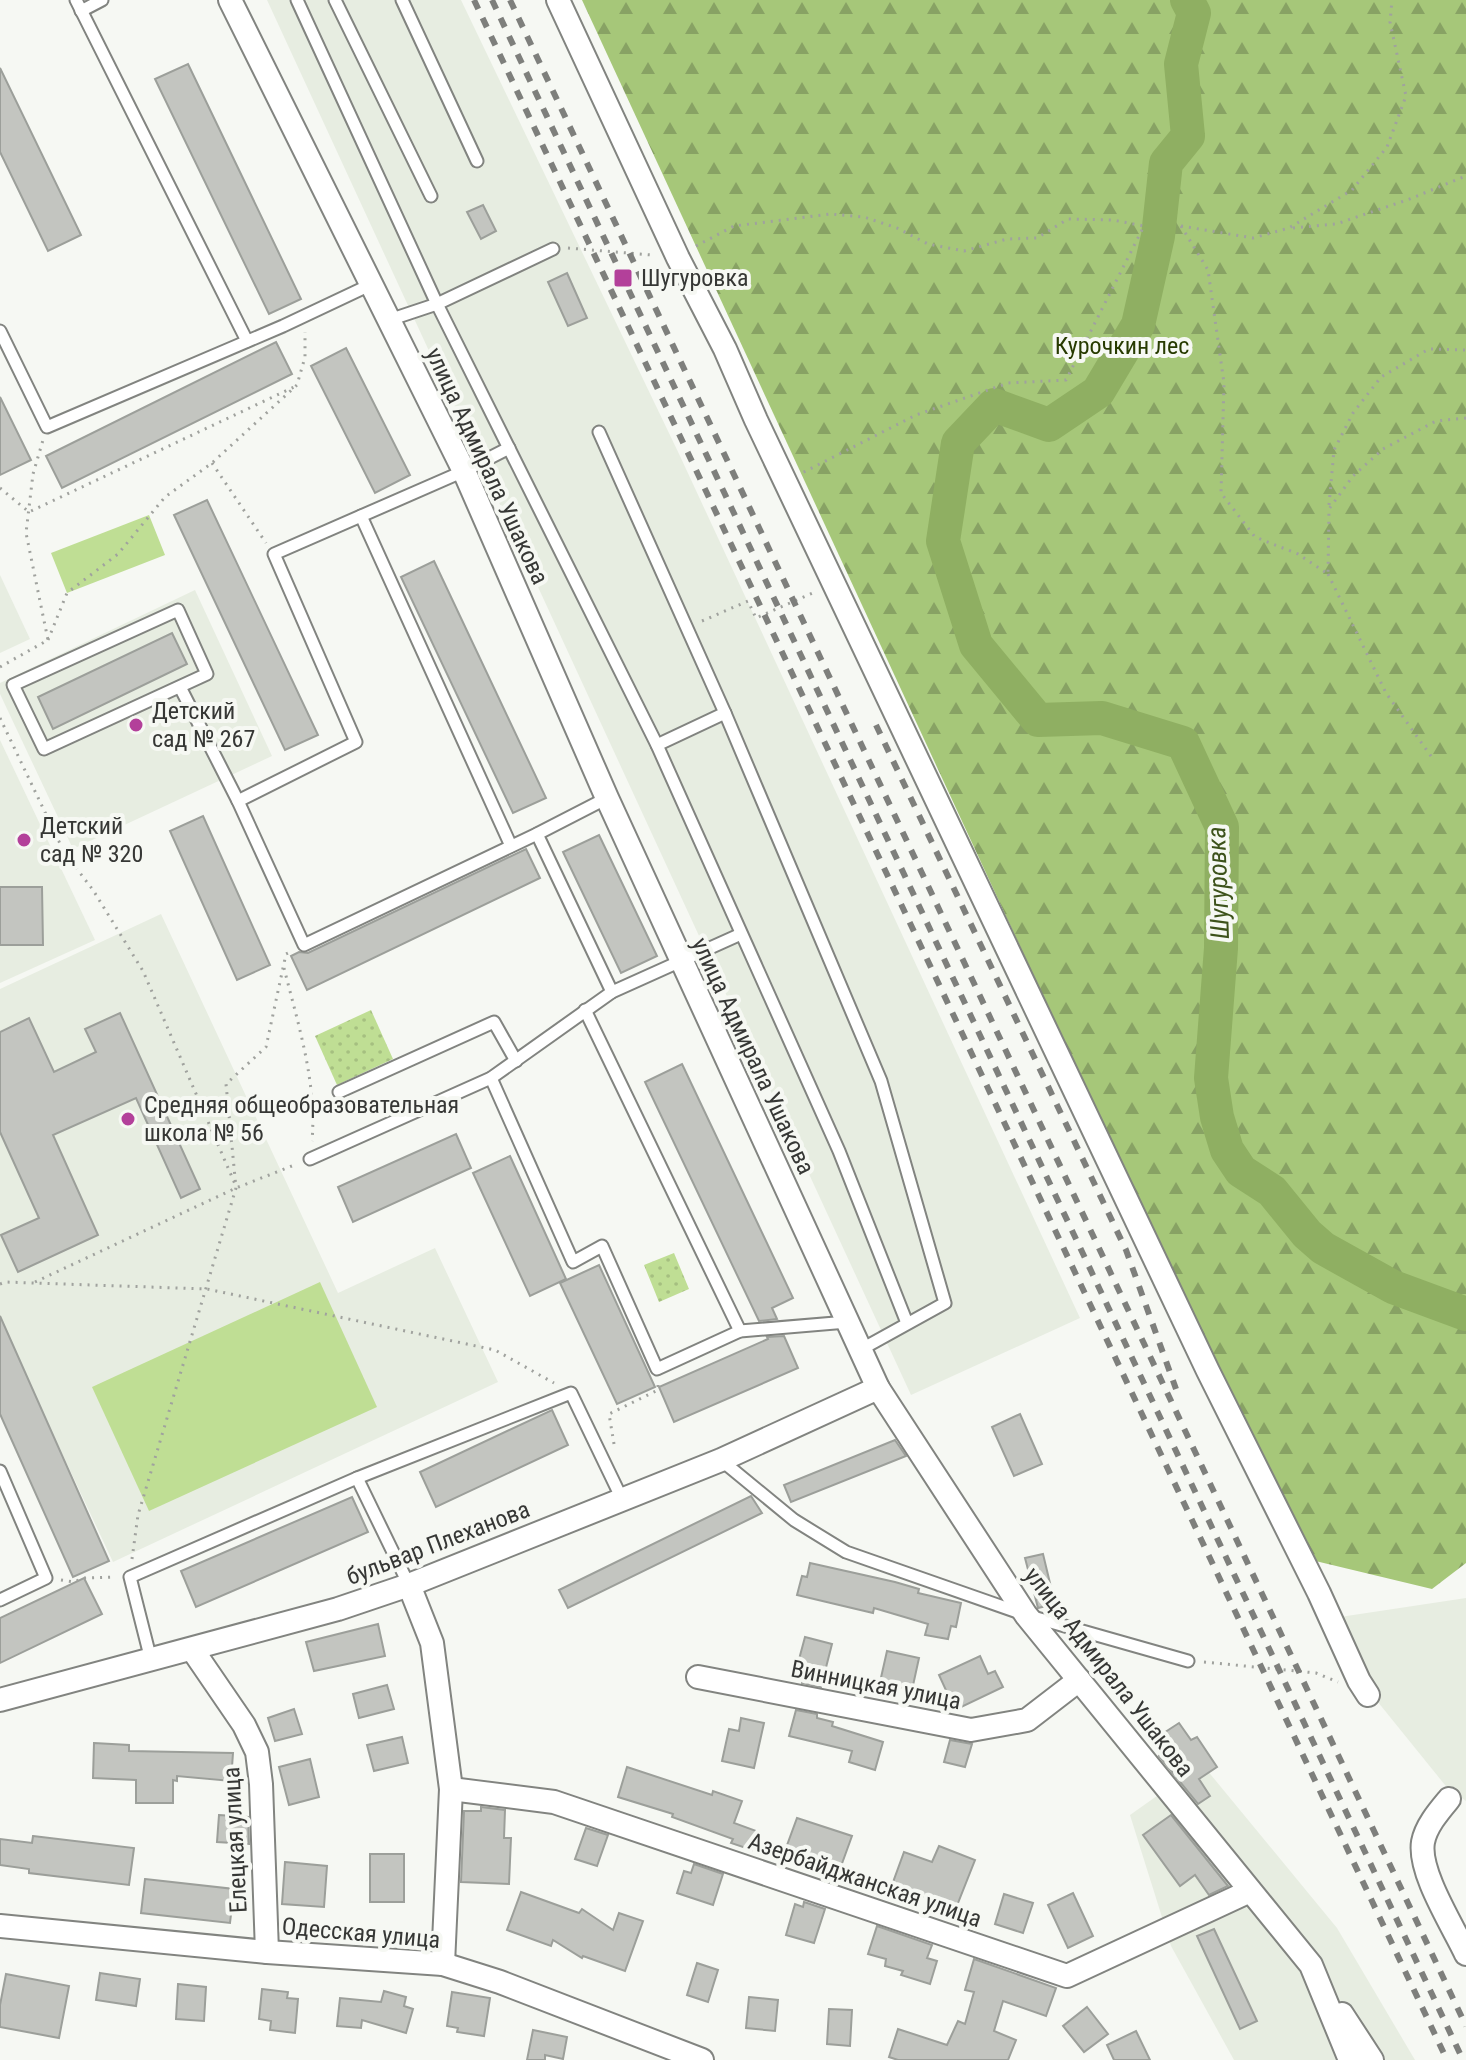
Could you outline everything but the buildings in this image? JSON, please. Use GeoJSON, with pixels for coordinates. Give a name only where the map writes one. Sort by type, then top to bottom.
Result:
{"type":"FeatureCollection","features":[{"type":"Feature","properties":{"kind":"street","name":"улица Адмирала Ушакова"},"geometry":{"type":"LineString","coordinates":[[230,0],[464,471],[680,960],[878,1388],[1026,1615],[1311,1965],[1350,2060]]}},
{"type":"Feature","properties":{"kind":"street"},"geometry":{"type":"LineString","coordinates":[[558,0],[1201,1357],[1363,1688]]}},
{"type":"Feature","properties":{"kind":"street","name":"бульвар Плеханова"},"geometry":{"type":"LineString","coordinates":[[0,1700],[338,1609],[409,1585],[721,1460],[878,1388]]}},
{"type":"Feature","properties":{"kind":"street"},"geometry":{"type":"LineString","coordinates":[[409,1585],[432,1643],[451,1789],[443,1964]]}},
{"type":"Feature","properties":{"kind":"street","name":"Елецкая улица"},"geometry":{"type":"LineString","coordinates":[[192,1649],[244,1725],[257,1752],[267,1952]]}},
{"type":"Feature","properties":{"kind":"street","name":"Винницкая улица"},"geometry":{"type":"LineString","coordinates":[[698,1677],[971,1730],[1027,1720],[1079,1680]]}},
{"type":"Feature","properties":{"kind":"street","name":"Азербайджанская улица"},"geometry":{"type":"LineString","coordinates":[[451,1789],[554,1802],[1067,1976],[1250,1891]]}},
{"type":"Feature","properties":{"kind":"street"},"geometry":{"type":"LineString","coordinates":[[1449,1799],[1426,1832],[1422,1845],[1426,1871],[1466,1954]]}},
{"type":"Feature","properties":{"kind":"street","name":"Одесская улица"},"geometry":{"type":"LineString","coordinates":[[0,1926],[267,1952],[443,1964],[500,1982],[702,2060]]}},
{"type":"Feature","properties":{"kind":"street"},"geometry":{"type":"LineString","coordinates":[[1311,1965],[1372,2060]]}},
{"type":"Feature","properties":{"kind":"lane"},"geometry":{"type":"LineString","coordinates":[[102,0],[78,5],[247,341]]}},
{"type":"Feature","properties":{"kind":"lane"},"geometry":{"type":"LineString","coordinates":[[297,0],[437,304],[657,745],[839,1151],[907,1323]]}},
{"type":"Feature","properties":{"kind":"lane"},"geometry":{"type":"LineString","coordinates":[[335,0],[431,196]]}},
{"type":"Feature","properties":{"kind":"lane"},"geometry":{"type":"LineString","coordinates":[[402,0],[477,161]]}},
{"type":"Feature","properties":{"kind":"lane"},"geometry":{"type":"LineString","coordinates":[[389,320],[437,304],[553,249]]}},
{"type":"Feature","properties":{"kind":"lane"},"geometry":{"type":"LineString","coordinates":[[0,331],[47,427],[372,284]]}},
{"type":"Feature","properties":{"kind":"lane"},"geometry":{"type":"LineString","coordinates":[[599,432],[725,713],[881,1081],[945,1303],[860,1350]]}},
{"type":"Feature","properties":{"kind":"lane"},"geometry":{"type":"LineString","coordinates":[[238,801],[356,742],[274,554],[464,471],[509,448]]}},
{"type":"Feature","properties":{"kind":"lane"},"geometry":{"type":"LineString","coordinates":[[361,516],[511,846]]}},
{"type":"Feature","properties":{"kind":"lane"},"geometry":{"type":"LineString","coordinates":[[178,610],[207,674],[180,687],[44,749],[13,685],[178,610]]}},
{"type":"Feature","properties":{"kind":"lane"},"geometry":{"type":"LineString","coordinates":[[180,687],[238,801],[304,945],[607,798]]}},
{"type":"Feature","properties":{"kind":"lane"},"geometry":{"type":"LineString","coordinates":[[657,745],[725,713]]}},
{"type":"Feature","properties":{"kind":"lane"},"geometry":{"type":"LineString","coordinates":[[537,834],[612,992]]}},
{"type":"Feature","properties":{"kind":"lane"},"geometry":{"type":"LineString","coordinates":[[310,1159],[491,1078],[612,992],[741,934]]}},
{"type":"Feature","properties":{"kind":"lane"},"geometry":{"type":"LineString","coordinates":[[585,1010],[740,1331]]}},
{"type":"Feature","properties":{"kind":"lane"},"geometry":{"type":"LineString","coordinates":[[339,1092],[494,1022],[516,1061]]}},
{"type":"Feature","properties":{"kind":"lane"},"geometry":{"type":"LineString","coordinates":[[491,1078],[573,1262],[602,1246],[657,1369],[740,1331],[847,1322]]}},
{"type":"Feature","properties":{"kind":"lane"},"geometry":{"type":"LineString","coordinates":[[151,1660],[130,1577],[357,1478],[571,1393],[622,1499]]}},
{"type":"Feature","properties":{"kind":"lane"},"geometry":{"type":"LineString","coordinates":[[721,1460],[794,1520],[846,1552],[1026,1615],[1188,1661]]}},
{"type":"Feature","properties":{"kind":"lane"},"geometry":{"type":"LineString","coordinates":[[0,1471],[46,1578],[0,1600]]}},
{"type":"Feature","properties":{"kind":"lane"},"geometry":{"type":"LineString","coordinates":[[357,1478],[409,1585]]}},
{"type":"Feature","properties":{"kind":"path"},"geometry":{"type":"LineString","coordinates":[[1289,228],[1352,190],[1387,147],[1406,96],[1390,22],[1392,0]]}},
{"type":"Feature","properties":{"kind":"path"},"geometry":{"type":"LineString","coordinates":[[1328,574],[1298,554],[1255,537],[1221,493],[1224,383],[1208,270],[1181,226],[1253,238],[1289,228],[1336,224],[1466,176]]}},
{"type":"Feature","properties":{"kind":"path"},"geometry":{"type":"LineString","coordinates":[[553,249],[580,248],[678,258],[734,226],[830,214],[864,217],[897,228],[928,244],[964,251],[1007,239],[1037,238],[1068,219],[1113,220],[1144,226],[1066,380],[1008,383],[916,415],[785,481]]}},
{"type":"Feature","properties":{"kind":"path"},"geometry":{"type":"LineString","coordinates":[[0,667],[48,640],[67,593],[118,554],[165,497],[212,463],[297,385],[305,357],[305,316]]}},
{"type":"Feature","properties":{"kind":"path"},"geometry":{"type":"LineString","coordinates":[[1433,759],[1386,693],[1328,574],[1329,509],[1334,450],[1353,413],[1381,377],[1429,349],[1466,350]]}},
{"type":"Feature","properties":{"kind":"path"},"geometry":{"type":"LineString","coordinates":[[29,512],[297,385]]}},
{"type":"Feature","properties":{"kind":"path"},"geometry":{"type":"LineString","coordinates":[[1329,509],[1353,476],[1383,449],[1436,421],[1466,418]]}},
{"type":"Feature","properties":{"kind":"path"},"geometry":{"type":"LineString","coordinates":[[47,427],[33,474],[26,533],[48,640]]}},
{"type":"Feature","properties":{"kind":"path"},"geometry":{"type":"LineString","coordinates":[[212,463],[274,554]]}},
{"type":"Feature","properties":{"kind":"path"},"geometry":{"type":"LineString","coordinates":[[0,488],[29,512]]}},
{"type":"Feature","properties":{"kind":"path"},"geometry":{"type":"LineString","coordinates":[[687,627],[748,601],[756,618],[834,584]]}},
{"type":"Feature","properties":{"kind":"path"},"geometry":{"type":"LineString","coordinates":[[0,718],[64,852],[93,890],[143,971],[236,1188]]}},
{"type":"Feature","properties":{"kind":"path"},"geometry":{"type":"LineString","coordinates":[[46,1578],[74,1582],[84,1578],[130,1577],[138,1515],[236,1188],[226,1084],[266,1047],[286,954],[304,945]]}},
{"type":"Feature","properties":{"kind":"path"},"geometry":{"type":"LineString","coordinates":[[31,1284],[236,1188],[310,1159],[313,1122],[308,1066],[283,964]]}},
{"type":"Feature","properties":{"kind":"path"},"geometry":{"type":"LineString","coordinates":[[0,1284],[207,1289],[495,1350],[571,1393]]}},
{"type":"Feature","properties":{"kind":"path"},"geometry":{"type":"LineString","coordinates":[[616,1457],[609,1414],[658,1390],[657,1369]]}},
{"type":"Feature","properties":{"kind":"path"},"geometry":{"type":"LineString","coordinates":[[1188,1661],[1316,1673],[1363,1688]]}},
{"type":"Feature","properties":{"kind":"shaded area"},"geometry":{"type":"Polygon","coordinates":[[[267,0],[461,0],[680,456],[1080,1318],[911,1395],[267,0]]]}},
{"type":"Feature","properties":{"kind":"shaded area"},"geometry":{"type":"Polygon","coordinates":[[[0,575],[30,639],[0,653],[0,575]]]}},
{"type":"Feature","properties":{"kind":"shaded area","name":"Детский сад № 267"},"geometry":{"type":"Polygon","coordinates":[[[195,590],[272,756],[73,849],[0,694],[0,683],[195,590]]]}},
{"type":"Feature","properties":{"kind":"shaded area","name":"Детский сад № 320"},"geometry":{"type":"Polygon","coordinates":[[[0,740],[95,940],[0,983],[0,740]]]}},
{"type":"Feature","properties":{"kind":"shaded area","name":"Средняя общеобразовательная школа № 56"},"geometry":{"type":"Polygon","coordinates":[[[161,914],[338,1293],[435,1248],[498,1382],[113,1562],[0,1321],[0,989],[161,914]]]}},
{"type":"Feature","properties":{"kind":"shaded area"},"geometry":{"type":"Polygon","coordinates":[[[1466,1598],[1466,1801],[1445,1785],[1369,1691],[1340,1617],[1466,1598]]]}},
{"type":"Feature","properties":{"kind":"shaded area"},"geometry":{"type":"Polygon","coordinates":[[[1202,1764],[1337,1928],[1415,2060],[1234,2060],[1171,1946],[1130,1815],[1202,1764]]]}},
{"type":"Feature","properties":{"kind":"green space","name":"Курочкин лес"},"geometry":{"type":"Polygon","coordinates":[[[582,0],[1466,0],[1466,1563],[1432,1589],[1303,1558],[582,0]]]}},
{"type":"Feature","properties":{"kind":"green space"},"geometry":{"type":"Polygon","coordinates":[[[149,515],[165,555],[67,593],[51,553],[149,515]]]}},
{"type":"Feature","properties":{"kind":"green space"},"geometry":{"type":"Polygon","coordinates":[[[371,1010],[393,1059],[337,1085],[315,1036],[371,1010]]]}},
{"type":"Feature","properties":{"kind":"green space"},"geometry":{"type":"Polygon","coordinates":[[[674,1253],[689,1289],[659,1302],[644,1265],[674,1253]]]}},
{"type":"Feature","properties":{"kind":"green space"},"geometry":{"type":"Polygon","coordinates":[[[320,1282],[377,1407],[149,1511],[92,1387],[320,1282]]]}},
{"type":"Feature","properties":{"kind":"waterway","name":"Шугуровка"},"geometry":{"type":"LineString","coordinates":[[1187,0],[1194,13],[1181,64],[1188,136],[1166,163],[1158,236],[1138,325],[1098,392],[1049,425],[994,405],[958,443],[943,541],[976,645],[1038,720],[1102,718],[1183,743],[1222,827],[1221,948],[1211,1078],[1217,1117],[1227,1150],[1241,1171],[1272,1191],[1307,1234],[1323,1248],[1393,1287],[1466,1314]]}},
{"type":"Feature","properties":{"kind":"railway"},"geometry":{"type":"LineString","coordinates":[[474,0],[1447,2060]]}},
{"type":"Feature","properties":{"kind":"railway"},"geometry":{"type":"LineString","coordinates":[[492,0],[1463,2060]]}},
{"type":"Feature","properties":{"kind":"railway"},"geometry":{"type":"LineString","coordinates":[[510,0],[1466,2026]]}},
{"type":"Feature","properties":{"kind":"railway"},"geometry":{"type":"LineString","coordinates":[[876,725],[1126,1250],[1176,1389]]}},
{"type":"Feature","properties":{"kind":"place","name":"Шугуровка"},"geometry":{"type":"Point","coordinates":[623,278]}},
{"type":"Feature","properties":{"kind":"place","name":"Детский сад № 267"},"geometry":{"type":"Point","coordinates":[136,725]}},
{"type":"Feature","properties":{"kind":"place","name":"Детский сад № 320"},"geometry":{"type":"Point","coordinates":[24,840]}},
{"type":"Feature","properties":{"kind":"place","name":"Средняя общеобразовательная школа № 56"},"geometry":{"type":"Point","coordinates":[128,1119]}}]}
